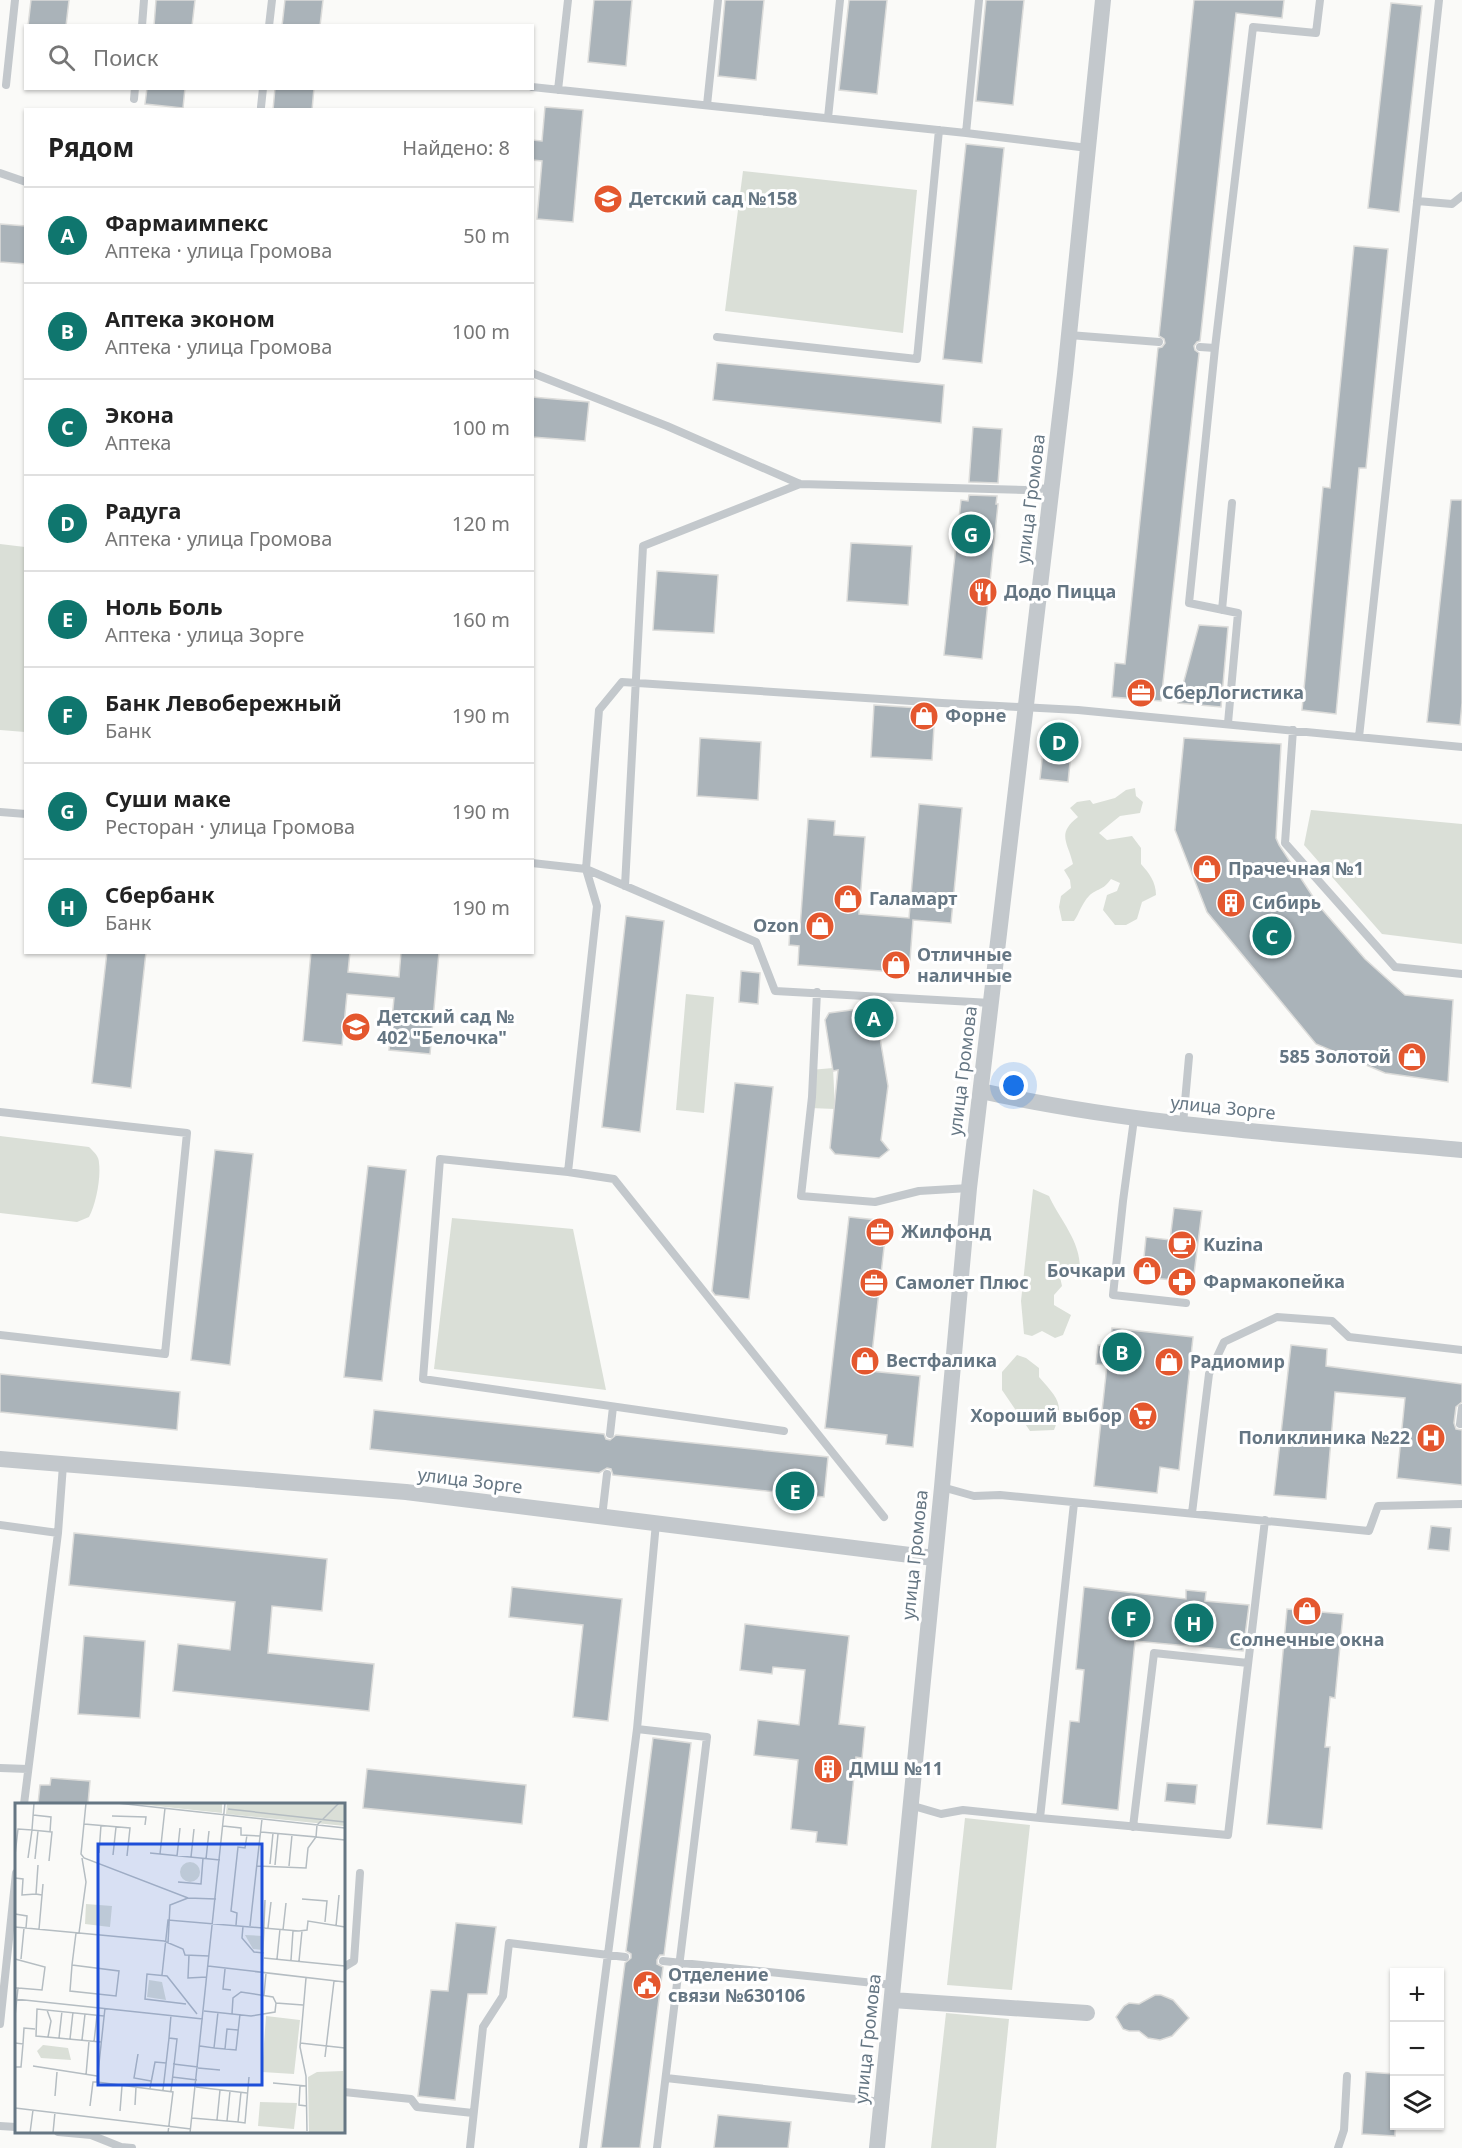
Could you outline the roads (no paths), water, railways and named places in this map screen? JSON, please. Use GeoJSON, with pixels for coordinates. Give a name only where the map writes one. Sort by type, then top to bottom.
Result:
{"type":"FeatureCollection","features":[{"type":"Feature","properties":{"kind":"street","name":"улица Громова"},"geometry":{"type":"LineString","coordinates":[[877,2148],[969,1188],[1052,488],[1103,0]]}},
{"type":"Feature","properties":{"kind":"street","name":"улица Зорге"},"geometry":{"type":"LineString","coordinates":[[981,1091],[1042,1104],[1134,1119],[1462,1150]]}},
{"type":"Feature","properties":{"kind":"street","name":"улица Зорге"},"geometry":{"type":"LineString","coordinates":[[0,1459],[406,1492],[934,1558]]}},
{"type":"Feature","properties":{"kind":"street"},"geometry":{"type":"LineString","coordinates":[[892,1992],[1088,2013]]}},
{"type":"Feature","properties":{"kind":"lane"},"geometry":{"type":"LineString","coordinates":[[6,85],[15,0]]}},
{"type":"Feature","properties":{"kind":"lane"},"geometry":{"type":"LineString","coordinates":[[142,24],[144,0]]}},
{"type":"Feature","properties":{"kind":"lane"},"geometry":{"type":"LineString","coordinates":[[270,24],[272,0]]}},
{"type":"Feature","properties":{"kind":"lane"},"geometry":{"type":"LineString","coordinates":[[558,90],[568,0]]}},
{"type":"Feature","properties":{"kind":"lane"},"geometry":{"type":"LineString","coordinates":[[707,105],[718,0]]}},
{"type":"Feature","properties":{"kind":"lane"},"geometry":{"type":"LineString","coordinates":[[828,118],[840,0]]}},
{"type":"Feature","properties":{"kind":"lane"},"geometry":{"type":"LineString","coordinates":[[966,133],[979,0]]}},
{"type":"Feature","properties":{"kind":"lane"},"geometry":{"type":"LineString","coordinates":[[1228,723],[1238,613],[1190,603],[1215,348],[1253,27],[1316,33],[1320,0]]}},
{"type":"Feature","properties":{"kind":"lane"},"geometry":{"type":"LineString","coordinates":[[1359,737],[1439,0]]}},
{"type":"Feature","properties":{"kind":"lane"},"geometry":{"type":"LineString","coordinates":[[534,87],[1088,148]]}},
{"type":"Feature","properties":{"kind":"lane"},"geometry":{"type":"LineString","coordinates":[[134,99],[135,90]]}},
{"type":"Feature","properties":{"kind":"lane"},"geometry":{"type":"LineString","coordinates":[[261,107],[263,90]]}},
{"type":"Feature","properties":{"kind":"lane"},"geometry":{"type":"LineString","coordinates":[[717,337],[917,359],[939,130]]}},
{"type":"Feature","properties":{"kind":"lane"},"geometry":{"type":"LineString","coordinates":[[0,173],[24,181]]}},
{"type":"Feature","properties":{"kind":"lane"},"geometry":{"type":"LineString","coordinates":[[1417,201],[1452,204],[1462,196]]}},
{"type":"Feature","properties":{"kind":"lane"},"geometry":{"type":"LineString","coordinates":[[1069,334],[1159,342]]}},
{"type":"Feature","properties":{"kind":"lane"},"geometry":{"type":"LineString","coordinates":[[1200,347],[1215,348]]}},
{"type":"Feature","properties":{"kind":"lane"},"geometry":{"type":"LineString","coordinates":[[534,374],[667,426],[800,484],[1025,490],[1052,488]]}},
{"type":"Feature","properties":{"kind":"lane"},"geometry":{"type":"LineString","coordinates":[[625,886],[643,546],[800,484]]}},
{"type":"Feature","properties":{"kind":"lane"},"geometry":{"type":"LineString","coordinates":[[1221,610],[1232,503]]}},
{"type":"Feature","properties":{"kind":"lane"},"geometry":{"type":"LineString","coordinates":[[568,1172],[597,906],[586,869],[599,710],[622,682],[1078,710],[1462,747]]}},
{"type":"Feature","properties":{"kind":"lane"},"geometry":{"type":"LineString","coordinates":[[1293,730],[1285,843],[1395,967],[1462,974]]}},
{"type":"Feature","properties":{"kind":"lane"},"geometry":{"type":"LineString","coordinates":[[0,812],[24,814]]}},
{"type":"Feature","properties":{"kind":"lane"},"geometry":{"type":"LineString","coordinates":[[534,863],[586,869],[756,942],[776,991],[991,1003]]}},
{"type":"Feature","properties":{"kind":"lane"},"geometry":{"type":"LineString","coordinates":[[817,992],[812,1098],[801,1196],[875,1202],[919,1191],[969,1188]]}},
{"type":"Feature","properties":{"kind":"lane"},"geometry":{"type":"LineString","coordinates":[[1183,1124],[1188,1057]]}},
{"type":"Feature","properties":{"kind":"lane"},"geometry":{"type":"LineString","coordinates":[[0,1112],[187,1132],[165,1354],[0,1335]]}},
{"type":"Feature","properties":{"kind":"lane"},"geometry":{"type":"LineString","coordinates":[[1134,1119],[1113,1295],[1185,1304]]}},
{"type":"Feature","properties":{"kind":"lane"},"geometry":{"type":"LineString","coordinates":[[784,1431],[423,1379],[440,1159],[614,1179],[884,1517]]}},
{"type":"Feature","properties":{"kind":"lane"},"geometry":{"type":"LineString","coordinates":[[1192,1513],[1209,1374],[1224,1342],[1277,1317],[1332,1321],[1349,1338],[1462,1350]]}},
{"type":"Feature","properties":{"kind":"lane"},"geometry":{"type":"LineString","coordinates":[[610,1434],[613,1407]]}},
{"type":"Feature","properties":{"kind":"lane"},"geometry":{"type":"LineString","coordinates":[[1460,1424],[1462,1408]]}},
{"type":"Feature","properties":{"kind":"lane"},"geometry":{"type":"LineString","coordinates":[[24,1803],[58,1533],[63,1465]]}},
{"type":"Feature","properties":{"kind":"lane"},"geometry":{"type":"LineString","coordinates":[[602,1517],[607,1474]]}},
{"type":"Feature","properties":{"kind":"lane"},"geometry":{"type":"LineString","coordinates":[[942,1487],[974,1496],[1000,1495],[1369,1531],[1378,1506],[1462,1504]]}},
{"type":"Feature","properties":{"kind":"lane"},"geometry":{"type":"LineString","coordinates":[[1040,1818],[1074,1503]]}},
{"type":"Feature","properties":{"kind":"lane"},"geometry":{"type":"LineString","coordinates":[[910,1805],[941,1814],[963,1810],[1228,1835],[1265,1520]]}},
{"type":"Feature","properties":{"kind":"lane"},"geometry":{"type":"LineString","coordinates":[[583,2148],[637,1729],[656,1523]]}},
{"type":"Feature","properties":{"kind":"lane"},"geometry":{"type":"LineString","coordinates":[[0,1525],[58,1533]]}},
{"type":"Feature","properties":{"kind":"lane"},"geometry":{"type":"LineString","coordinates":[[1133,1827],[1154,1653],[1248,1663]]}},
{"type":"Feature","properties":{"kind":"lane"},"geometry":{"type":"LineString","coordinates":[[637,1729],[707,1737],[657,2148]]}},
{"type":"Feature","properties":{"kind":"lane"},"geometry":{"type":"LineString","coordinates":[[0,1768],[28,1769]]}},
{"type":"Feature","properties":{"kind":"lane"},"geometry":{"type":"LineString","coordinates":[[345,1966],[354,1961],[360,1872]]}},
{"type":"Feature","properties":{"kind":"lane"},"geometry":{"type":"LineString","coordinates":[[0,2024],[15,1882]]}},
{"type":"Feature","properties":{"kind":"lane"},"geometry":{"type":"LineString","coordinates":[[470,2148],[483,2027],[503,1996],[509,1943],[625,1957]]}},
{"type":"Feature","properties":{"kind":"lane"},"geometry":{"type":"LineString","coordinates":[[663,1961],[892,1992]]}},
{"type":"Feature","properties":{"kind":"lane"},"geometry":{"type":"LineString","coordinates":[[1338,2148],[1344,2130],[1347,2076]]}},
{"type":"Feature","properties":{"kind":"lane"},"geometry":{"type":"LineString","coordinates":[[666,2078],[882,2102]]}},
{"type":"Feature","properties":{"kind":"lane"},"geometry":{"type":"LineString","coordinates":[[345,2092],[411,2099],[417,2107],[473,2113]]}},
{"type":"Feature","properties":{"kind":"lane"},"geometry":{"type":"LineString","coordinates":[[0,2126],[15,2127]]}},
{"type":"Feature","properties":{"kind":"lane"},"geometry":{"type":"LineString","coordinates":[[69,2133],[91,2135],[121,2147],[132,2148]]}},
{"type":"Feature","properties":{"kind":"place","name":"Детский сад №158"},"geometry":{"type":"Point","coordinates":[608,199]}},
{"type":"Feature","properties":{"kind":"place","name":"Суши маке"},"geometry":{"type":"Point","coordinates":[971,534]}},
{"type":"Feature","properties":{"kind":"place","name":"Додо Пицца"},"geometry":{"type":"Point","coordinates":[983,592]}},
{"type":"Feature","properties":{"kind":"place","name":"СберЛогистика"},"geometry":{"type":"Point","coordinates":[1141,693]}},
{"type":"Feature","properties":{"kind":"place","name":"Форне"},"geometry":{"type":"Point","coordinates":[924,716]}},
{"type":"Feature","properties":{"kind":"place","name":"Радуга"},"geometry":{"type":"Point","coordinates":[1059,742]}},
{"type":"Feature","properties":{"kind":"place","name":"Прачечная №1"},"geometry":{"type":"Point","coordinates":[1207,869]}},
{"type":"Feature","properties":{"kind":"place","name":"Галамарт"},"geometry":{"type":"Point","coordinates":[848,899]}},
{"type":"Feature","properties":{"kind":"place","name":"Сибирь"},"geometry":{"type":"Point","coordinates":[1231,903]}},
{"type":"Feature","properties":{"kind":"place","name":"Ozon"},"geometry":{"type":"Point","coordinates":[820,926]}},
{"type":"Feature","properties":{"kind":"place","name":"Экона"},"geometry":{"type":"Point","coordinates":[1272,936]}},
{"type":"Feature","properties":{"kind":"place","name":"Отличные наличные"},"geometry":{"type":"Point","coordinates":[896,965]}},
{"type":"Feature","properties":{"kind":"place","name":"Фармаимпекс"},"geometry":{"type":"Point","coordinates":[874,1018]}},
{"type":"Feature","properties":{"kind":"place","name":"Детский сад № 402 \"Белочка\""},"geometry":{"type":"Point","coordinates":[356,1027]}},
{"type":"Feature","properties":{"kind":"place","name":"585 Золотой"},"geometry":{"type":"Point","coordinates":[1412,1057]}},
{"type":"Feature","properties":{"kind":"place","name":"Жилфонд"},"geometry":{"type":"Point","coordinates":[880,1232]}},
{"type":"Feature","properties":{"kind":"place","name":"Kuzina"},"geometry":{"type":"Point","coordinates":[1182,1245]}},
{"type":"Feature","properties":{"kind":"place","name":"Бочкари"},"geometry":{"type":"Point","coordinates":[1147,1271]}},
{"type":"Feature","properties":{"kind":"place","name":"Фармакопейка"},"geometry":{"type":"Point","coordinates":[1182,1282]}},
{"type":"Feature","properties":{"kind":"place","name":"Самолет Плюс"},"geometry":{"type":"Point","coordinates":[874,1283]}},
{"type":"Feature","properties":{"kind":"place","name":"Аптека эконом"},"geometry":{"type":"Point","coordinates":[1122,1352]}},
{"type":"Feature","properties":{"kind":"place","name":"Вестфалика"},"geometry":{"type":"Point","coordinates":[865,1361]}},
{"type":"Feature","properties":{"kind":"place","name":"Радиомир"},"geometry":{"type":"Point","coordinates":[1169,1362]}},
{"type":"Feature","properties":{"kind":"place","name":"Хороший выбор"},"geometry":{"type":"Point","coordinates":[1143,1416]}},
{"type":"Feature","properties":{"kind":"place","name":"Поликлиника №22"},"geometry":{"type":"Point","coordinates":[1431,1438]}},
{"type":"Feature","properties":{"kind":"place","name":"Ноль Боль"},"geometry":{"type":"Point","coordinates":[795,1491]}},
{"type":"Feature","properties":{"kind":"place","name":"Солнечные окна"},"geometry":{"type":"Point","coordinates":[1307,1611]}},
{"type":"Feature","properties":{"kind":"place","name":"Банк Левобережный"},"geometry":{"type":"Point","coordinates":[1131,1618]}},
{"type":"Feature","properties":{"kind":"place","name":"Сбербанк"},"geometry":{"type":"Point","coordinates":[1194,1623]}},
{"type":"Feature","properties":{"kind":"place","name":"ДМШ №11"},"geometry":{"type":"Point","coordinates":[828,1769]}},
{"type":"Feature","properties":{"kind":"place","name":"Отделение связи №630106"},"geometry":{"type":"Point","coordinates":[647,1985]}}]}
